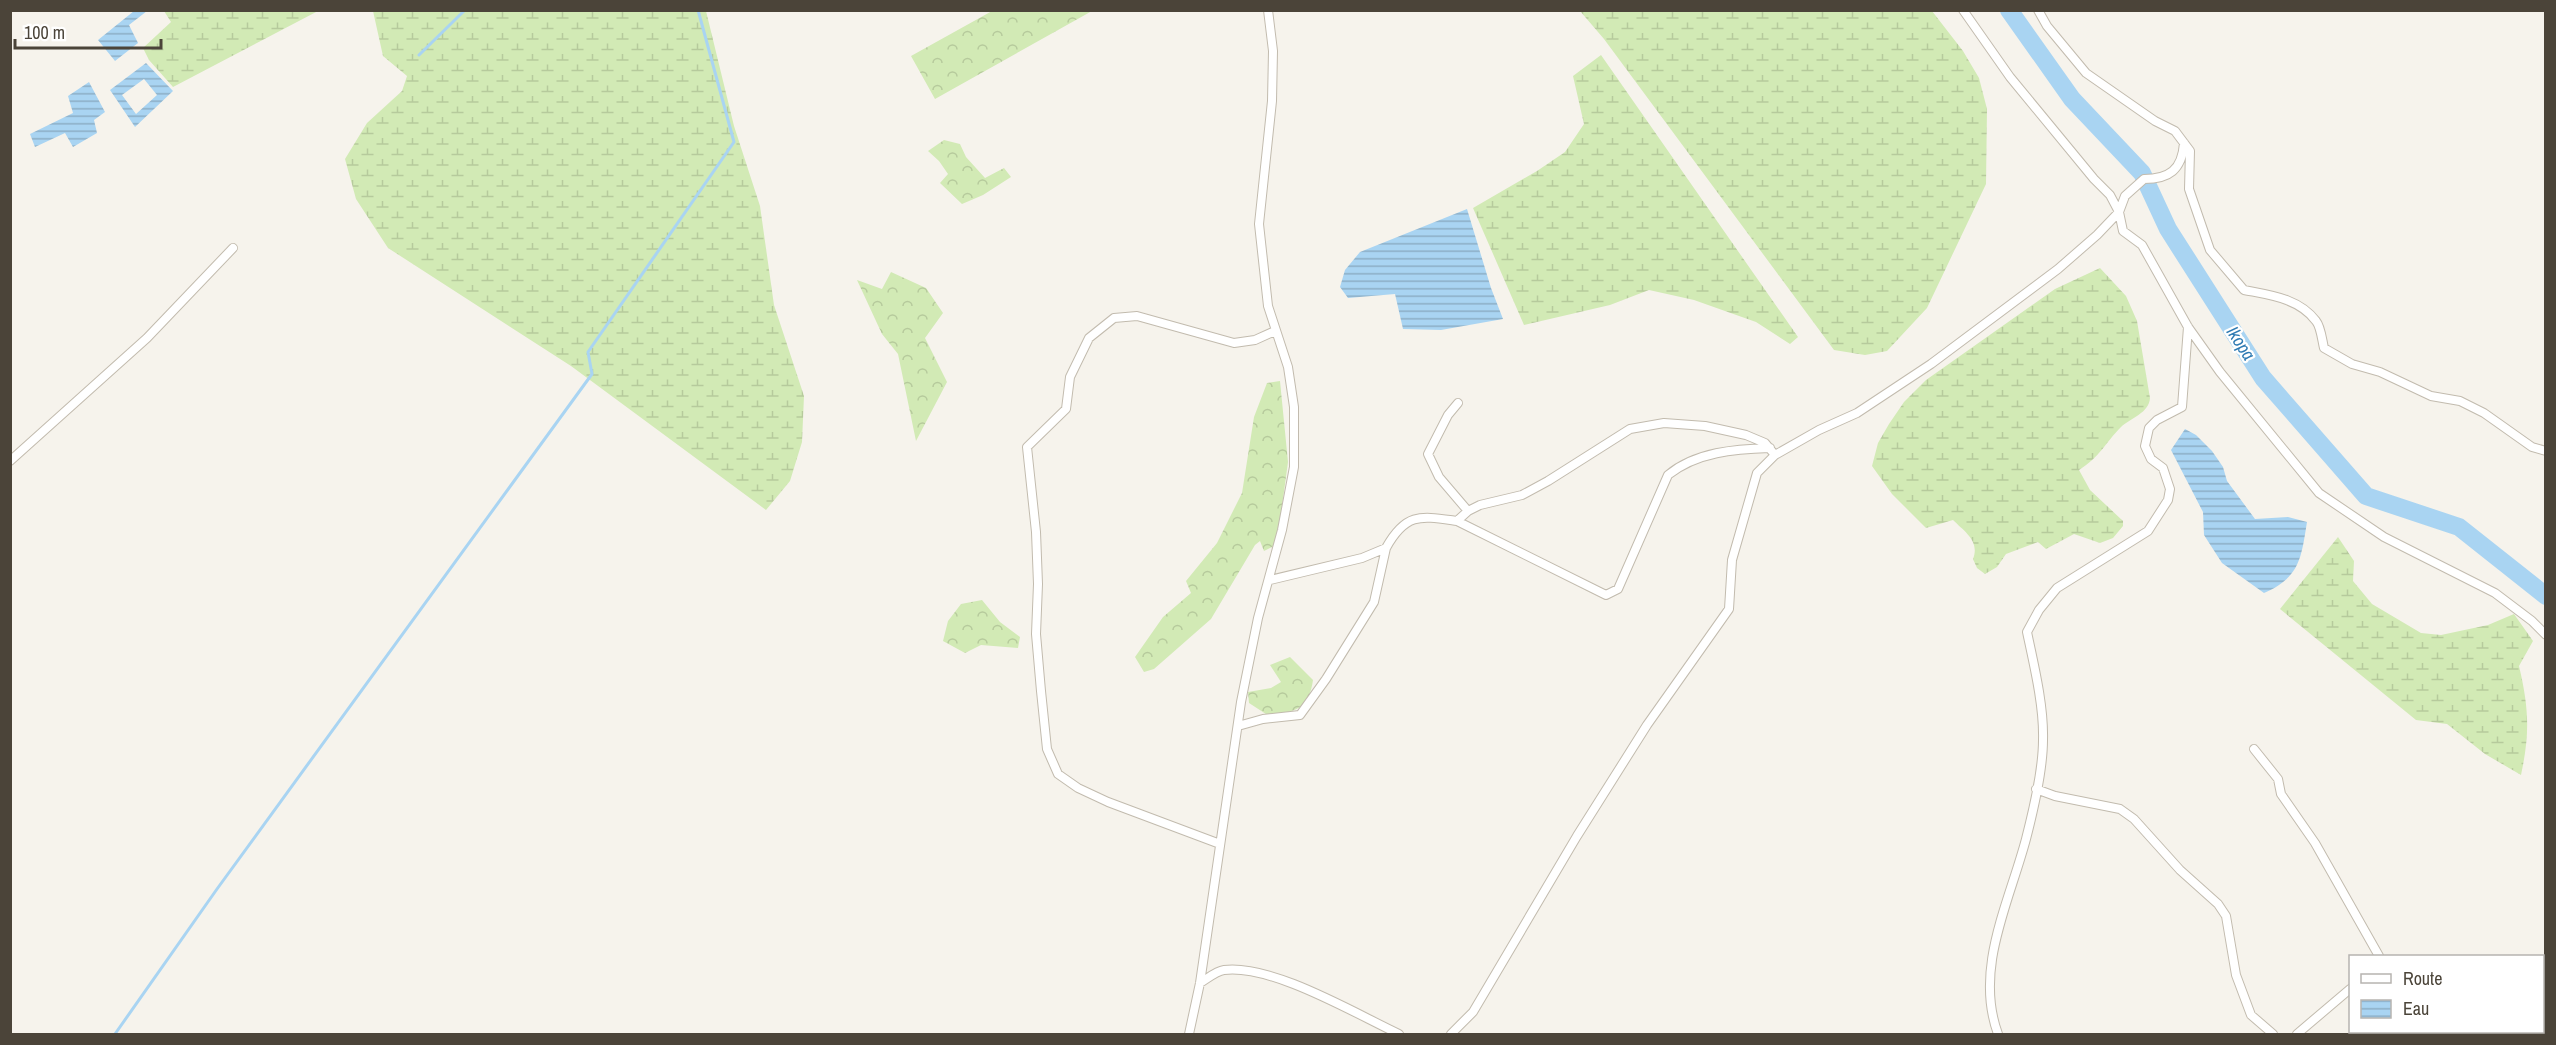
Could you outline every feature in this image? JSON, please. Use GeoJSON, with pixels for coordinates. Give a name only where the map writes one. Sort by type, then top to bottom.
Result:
{"type":"FeatureCollection","features":[{"type":"Feature","properties":{"kind":"street"},"geometry":{"type":"LineString","coordinates":[[1189,1035],[1200,983],[1238,726],[1258,618],[1270,580],[1294,467],[1294,407],[1288,367],[1268,306],[1259,224],[1272,101],[1272,51],[1268,10]]}},
{"type":"Feature","properties":{"kind":"street"},"geometry":{"type":"LineString","coordinates":[[1963,10],[2010,77],[2094,179],[2110,195],[2119,212],[2123,231],[2142,245],[2188,327],[2220,372],[2319,493],[2384,537],[2495,593],[2546,634]]}},
{"type":"Feature","properties":{"kind":"street"},"geometry":{"type":"LineString","coordinates":[[2038,10],[2047,26],[2086,73],[2155,121],[2175,131],[2190,151],[2189,189],[2210,250],[2244,290],[2280,297],[2296,305],[2317,321],[2324,348],[2352,364],[2380,372],[2431,396],[2460,401],[2484,413],[2532,447],[2546,451]]}},
{"type":"Feature","properties":{"kind":"street"},"geometry":{"type":"LineString","coordinates":[[2174,171],[2183,156],[2184,143]]}},
{"type":"Feature","properties":{"kind":"street"},"geometry":{"type":"LineString","coordinates":[[1238,726],[1263,719],[1300,715],[1326,680],[1374,602],[1386,548],[1393,536],[1407,521],[1427,517],[1457,521],[1606,595],[1618,589],[1668,475],[1681,464],[1732,449],[1772,451],[1857,413],[1931,364],[2058,269],[2119,212],[2125,196],[2144,179],[2160,179],[2180,168],[2190,178]]}},
{"type":"Feature","properties":{"kind":"street"},"geometry":{"type":"LineString","coordinates":[[10,461],[147,338],[233,248]]}},
{"type":"Feature","properties":{"kind":"street"},"geometry":{"type":"LineString","coordinates":[[1220,844],[1108,802],[1078,788],[1058,774],[1047,749],[1041,691],[1036,634],[1038,584],[1036,532],[1027,447],[1066,409],[1070,376],[1089,338],[1114,318],[1137,316],[1234,343],[1255,340],[1275,331]]}},
{"type":"Feature","properties":{"kind":"street"},"geometry":{"type":"LineString","coordinates":[[1998,1035],[1989,1001],[1991,961],[2026,839],[2043,740],[2036,677],[2027,632],[2039,610],[2057,588],[2148,531],[2168,500],[2170,489],[2163,468],[2151,459],[2145,446],[2149,428],[2157,420],[2181,406],[2188,327]]}},
{"type":"Feature","properties":{"kind":"street"},"geometry":{"type":"LineString","coordinates":[[1458,403],[1448,415],[1428,454],[1439,477],[1468,512]]}},
{"type":"Feature","properties":{"kind":"street"},"geometry":{"type":"LineString","coordinates":[[1457,521],[1480,505],[1522,495],[1630,429],[1665,423],[1706,426],[1746,435],[1765,443],[1772,451]]}},
{"type":"Feature","properties":{"kind":"street"},"geometry":{"type":"LineString","coordinates":[[1450,1035],[1473,1012],[1647,725],[1729,609],[1732,560],[1756,474],[1772,451]]}},
{"type":"Feature","properties":{"kind":"street"},"geometry":{"type":"LineString","coordinates":[[1270,580],[1362,558],[1386,548]]}},
{"type":"Feature","properties":{"kind":"street"},"geometry":{"type":"LineString","coordinates":[[2254,749],[2278,779],[2281,794],[2315,843],[2378,955]]}},
{"type":"Feature","properties":{"kind":"street"},"geometry":{"type":"LineString","coordinates":[[2036,789],[2055,796],[2120,808],[2134,819],[2180,870],[2218,904],[2226,916],[2236,975],[2251,1016],[2273,1035]]}},
{"type":"Feature","properties":{"kind":"street"},"geometry":{"type":"LineString","coordinates":[[1200,983],[1222,970],[1245,970],[1275,975],[1399,1035]]}},
{"type":"Feature","properties":{"kind":"street"},"geometry":{"type":"LineString","coordinates":[[2297,1035],[2349,990]]}},
{"type":"Feature","properties":{"kind":"green space"},"geometry":{"type":"Polygon","coordinates":[[[164,11],[318,11],[173,87],[149,60],[143,48],[171,22],[164,11]]]}},
{"type":"Feature","properties":{"kind":"green space"},"geometry":{"type":"Polygon","coordinates":[[[373,11],[706,11],[734,126],[760,206],[774,305],[804,396],[802,442],[790,481],[766,510],[571,366],[388,248],[356,199],[345,159],[367,123],[402,91],[407,76],[383,56],[373,11]]]}},
{"type":"Feature","properties":{"kind":"green space"},"geometry":{"type":"Polygon","coordinates":[[[992,11],[1092,11],[935,99],[911,56],[992,11]]]}},
{"type":"Feature","properties":{"kind":"green space"},"geometry":{"type":"Polygon","coordinates":[[[1580,11],[1932,11],[1963,51],[1979,78],[1987,109],[1986,184],[1927,308],[1887,351],[1865,355],[1834,350],[1604,39],[1580,11]]]}},
{"type":"Feature","properties":{"kind":"green space"},"geometry":{"type":"Polygon","coordinates":[[[1601,55],[1798,337],[1790,344],[1756,322],[1694,300],[1649,290],[1610,305],[1524,325],[1473,208],[1565,152],[1584,124],[1573,76],[1601,55]]]}},
{"type":"Feature","properties":{"kind":"green space"},"geometry":{"type":"Polygon","coordinates":[[[944,140],[960,144],[966,157],[985,178],[1004,168],[1011,177],[983,195],[962,204],[940,183],[948,174],[928,151],[944,140]]]}},
{"type":"Feature","properties":{"kind":"green space"},"geometry":{"type":"Polygon","coordinates":[[[2100,268],[2126,296],[2137,321],[2150,398],[2146,408],[2121,427],[2097,455],[2079,470],[2090,490],[2123,521],[2123,526],[2113,538],[2100,543],[2074,534],[2046,549],[2038,542],[2006,554],[1997,567],[1985,574],[1977,568],[1973,559],[1975,547],[1973,542],[1953,520],[1926,528],[1892,494],[1872,466],[1878,443],[1904,402],[1926,380],[2055,289],[2100,268]]]}},
{"type":"Feature","properties":{"kind":"green space"},"geometry":{"type":"Polygon","coordinates":[[[891,272],[926,288],[943,313],[925,338],[947,382],[916,441],[898,354],[882,334],[857,280],[882,289],[891,272]]]}},
{"type":"Feature","properties":{"kind":"green space"},"geometry":{"type":"Polygon","coordinates":[[[1280,381],[1288,462],[1280,521],[1274,546],[1264,551],[1260,541],[1255,545],[1211,619],[1154,669],[1144,672],[1135,657],[1163,617],[1191,593],[1186,581],[1217,543],[1242,493],[1254,417],[1267,383],[1280,381]]]}},
{"type":"Feature","properties":{"kind":"green space"},"geometry":{"type":"Polygon","coordinates":[[[2338,537],[2354,561],[2353,581],[2372,604],[2421,633],[2441,635],[2488,625],[2514,614],[2533,641],[2519,666],[2527,720],[2526,746],[2521,775],[2485,754],[2447,724],[2416,720],[2280,609],[2338,537]]]}},
{"type":"Feature","properties":{"kind":"green space"},"geometry":{"type":"Polygon","coordinates":[[[982,600],[1000,622],[1020,637],[1018,648],[981,645],[965,653],[943,641],[948,621],[961,604],[982,600]]]}},
{"type":"Feature","properties":{"kind":"green space"},"geometry":{"type":"Polygon","coordinates":[[[1290,657],[1313,680],[1311,690],[1299,707],[1286,713],[1269,716],[1249,703],[1248,692],[1271,688],[1281,682],[1270,665],[1290,657]]]}},
{"type":"Feature","properties":{"kind":"water"},"geometry":{"type":"Polygon","coordinates":[[[134,11],[147,11],[129,25],[138,43],[115,61],[98,40],[134,11]]]}},
{"type":"Feature","properties":{"kind":"water"},"geometry":{"type":"Polygon","coordinates":[[[146,63],[173,91],[135,127],[110,90],[146,63]],[[144,79],[122,95],[136,114],[157,95],[144,79]]]}},
{"type":"Feature","properties":{"kind":"water"},"geometry":{"type":"Polygon","coordinates":[[[89,82],[105,112],[94,120],[97,133],[73,147],[65,133],[35,147],[30,134],[73,113],[68,96],[89,82]]]}},
{"type":"Feature","properties":{"kind":"water"},"geometry":{"type":"Polygon","coordinates":[[[1467,209],[1503,319],[1441,330],[1403,329],[1395,294],[1348,298],[1340,287],[1345,270],[1360,252],[1467,209]]]}},
{"type":"Feature","properties":{"kind":"water"},"geometry":{"type":"Polygon","coordinates":[[[2185,429],[2196,435],[2212,451],[2223,467],[2227,481],[2255,519],[2288,517],[2307,522],[2297,565],[2292,573],[2276,587],[2264,593],[2222,563],[2204,535],[2203,512],[2171,450],[2185,429]]]}},
{"type":"Feature","properties":{"kind":"waterway"},"geometry":{"type":"LineString","coordinates":[[419,55],[465,10]]}},
{"type":"Feature","properties":{"kind":"waterway"},"geometry":{"type":"LineString","coordinates":[[115,1034],[217,889],[592,374],[588,352],[734,142],[698,10]]}},
{"type":"Feature","properties":{"kind":"waterway","name":"Ikopa"},"geometry":{"type":"LineString","coordinates":[[2009,10],[2072,99],[2142,173],[2168,229],[2263,378],[2366,496],[2459,527],[2546,596]]}}]}
